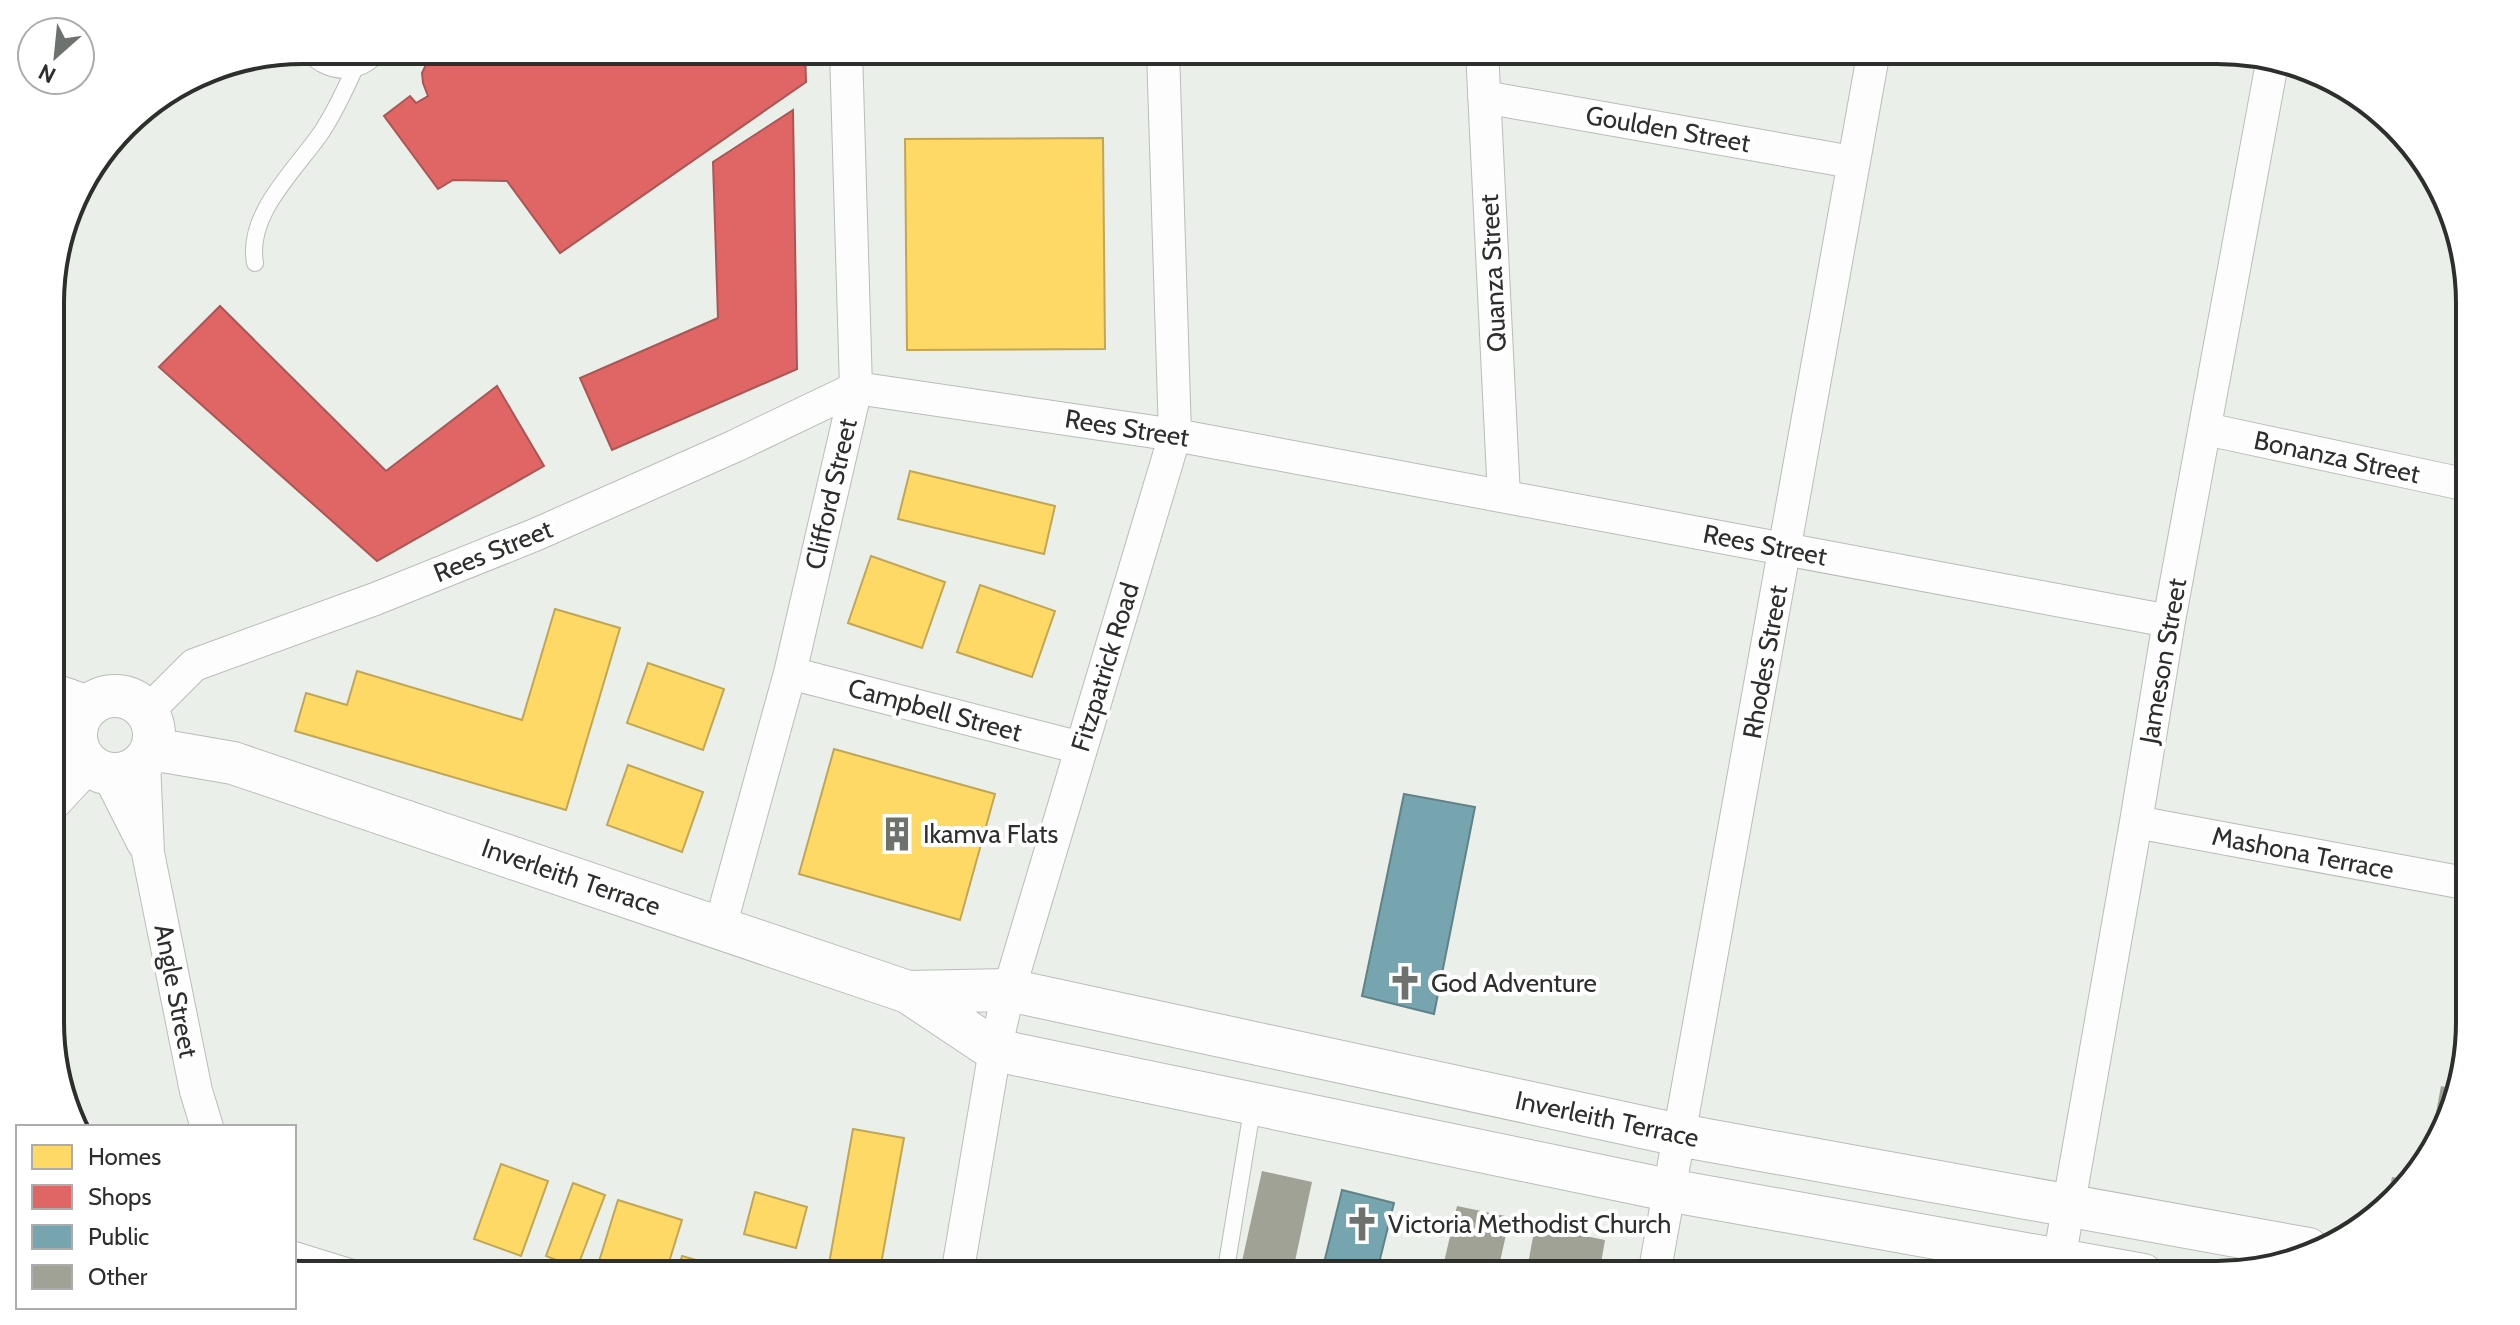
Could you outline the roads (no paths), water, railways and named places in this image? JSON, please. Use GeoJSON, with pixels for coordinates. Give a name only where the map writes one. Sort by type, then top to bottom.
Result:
{"type":"FeatureCollection","features":[{"type":"Feature","properties":{"kind":"street","name":"Clifford Street"},"geometry":{"type":"LineString","coordinates":[[720,927],[790,673],[856,388],[846,64]]}},
{"type":"Feature","properties":{"kind":"street","name":"Fitzpatrick Road"},"geometry":{"type":"LineString","coordinates":[[959,1261],[995,1050],[1009,990],[1175,435],[1163,64]]}},
{"type":"Feature","properties":{"kind":"street","name":"Quanza Street"},"geometry":{"type":"LineString","coordinates":[[1483,64],[1504,496]]}},
{"type":"Feature","properties":{"kind":"street","name":"Rhodes Street"},"geometry":{"type":"LineString","coordinates":[[1656,1260],[1871,64]]}},
{"type":"Feature","properties":{"kind":"street","name":"Jameson Street"},"geometry":{"type":"LineString","coordinates":[[2059,1260],[2169,621],[2271,71]]}},
{"type":"Feature","properties":{"kind":"street","name":"Goulden Street"},"geometry":{"type":"LineString","coordinates":[[1484,97],[1852,162]]}},
{"type":"Feature","properties":{"kind":"street","name":"Rees Street"},"geometry":{"type":"LineString","coordinates":[[64,790],[106,736],[194,665],[375,599],[537,534],[856,388],[1175,435],[2169,621]]}},
{"type":"Feature","properties":{"kind":"street","name":"Bonanza Street"},"geometry":{"type":"LineString","coordinates":[[2206,429],[2456,482]]}},
{"type":"Feature","properties":{"kind":"street","name":"Campbell Street"},"geometry":{"type":"LineString","coordinates":[[790,673],[1081,748]]}},
{"type":"Feature","properties":{"kind":"street","name":"Inverleith Terrace"},"geometry":{"type":"LineString","coordinates":[[106,736],[233,763],[908,992],[995,1050],[1668,1190],[2059,1260]]}},
{"type":"Feature","properties":{"kind":"street","name":"Angle Street"},"geometry":{"type":"LineString","coordinates":[[106,736],[148,853],[196,1091],[206,1125]]}},
{"type":"Feature","properties":{"kind":"street","name":"Mashona Terrace"},"geometry":{"type":"LineString","coordinates":[[2136,822],[2456,881]]}},
{"type":"Feature","properties":{"kind":"street","name":"Inverleith Terrace"},"geometry":{"type":"LineString","coordinates":[[908,992],[1009,990],[1679,1135],[2296,1247]]}},
{"type":"Feature","properties":{"kind":"lane"},"geometry":{"type":"LineString","coordinates":[[320,64],[339,71],[354,70],[368,64]]}},
{"type":"Feature","properties":{"kind":"lane"},"geometry":{"type":"LineString","coordinates":[[255,263],[252,248],[257,227],[275,196],[323,130],[354,70]]}},
{"type":"Feature","properties":{"kind":"lane"},"geometry":{"type":"LineString","coordinates":[[1227,1261],[1253,1104]]}},
{"type":"Feature","properties":{"kind":"place","name":"Ikamva Flats"},"geometry":{"type":"Point","coordinates":[897,834]}},
{"type":"Feature","properties":{"kind":"place","name":"God Adventure"},"geometry":{"type":"Point","coordinates":[1405,983]}},
{"type":"Feature","properties":{"kind":"place","name":"Victoria Methodist Church"},"geometry":{"type":"Point","coordinates":[1362,1224]}}]}
